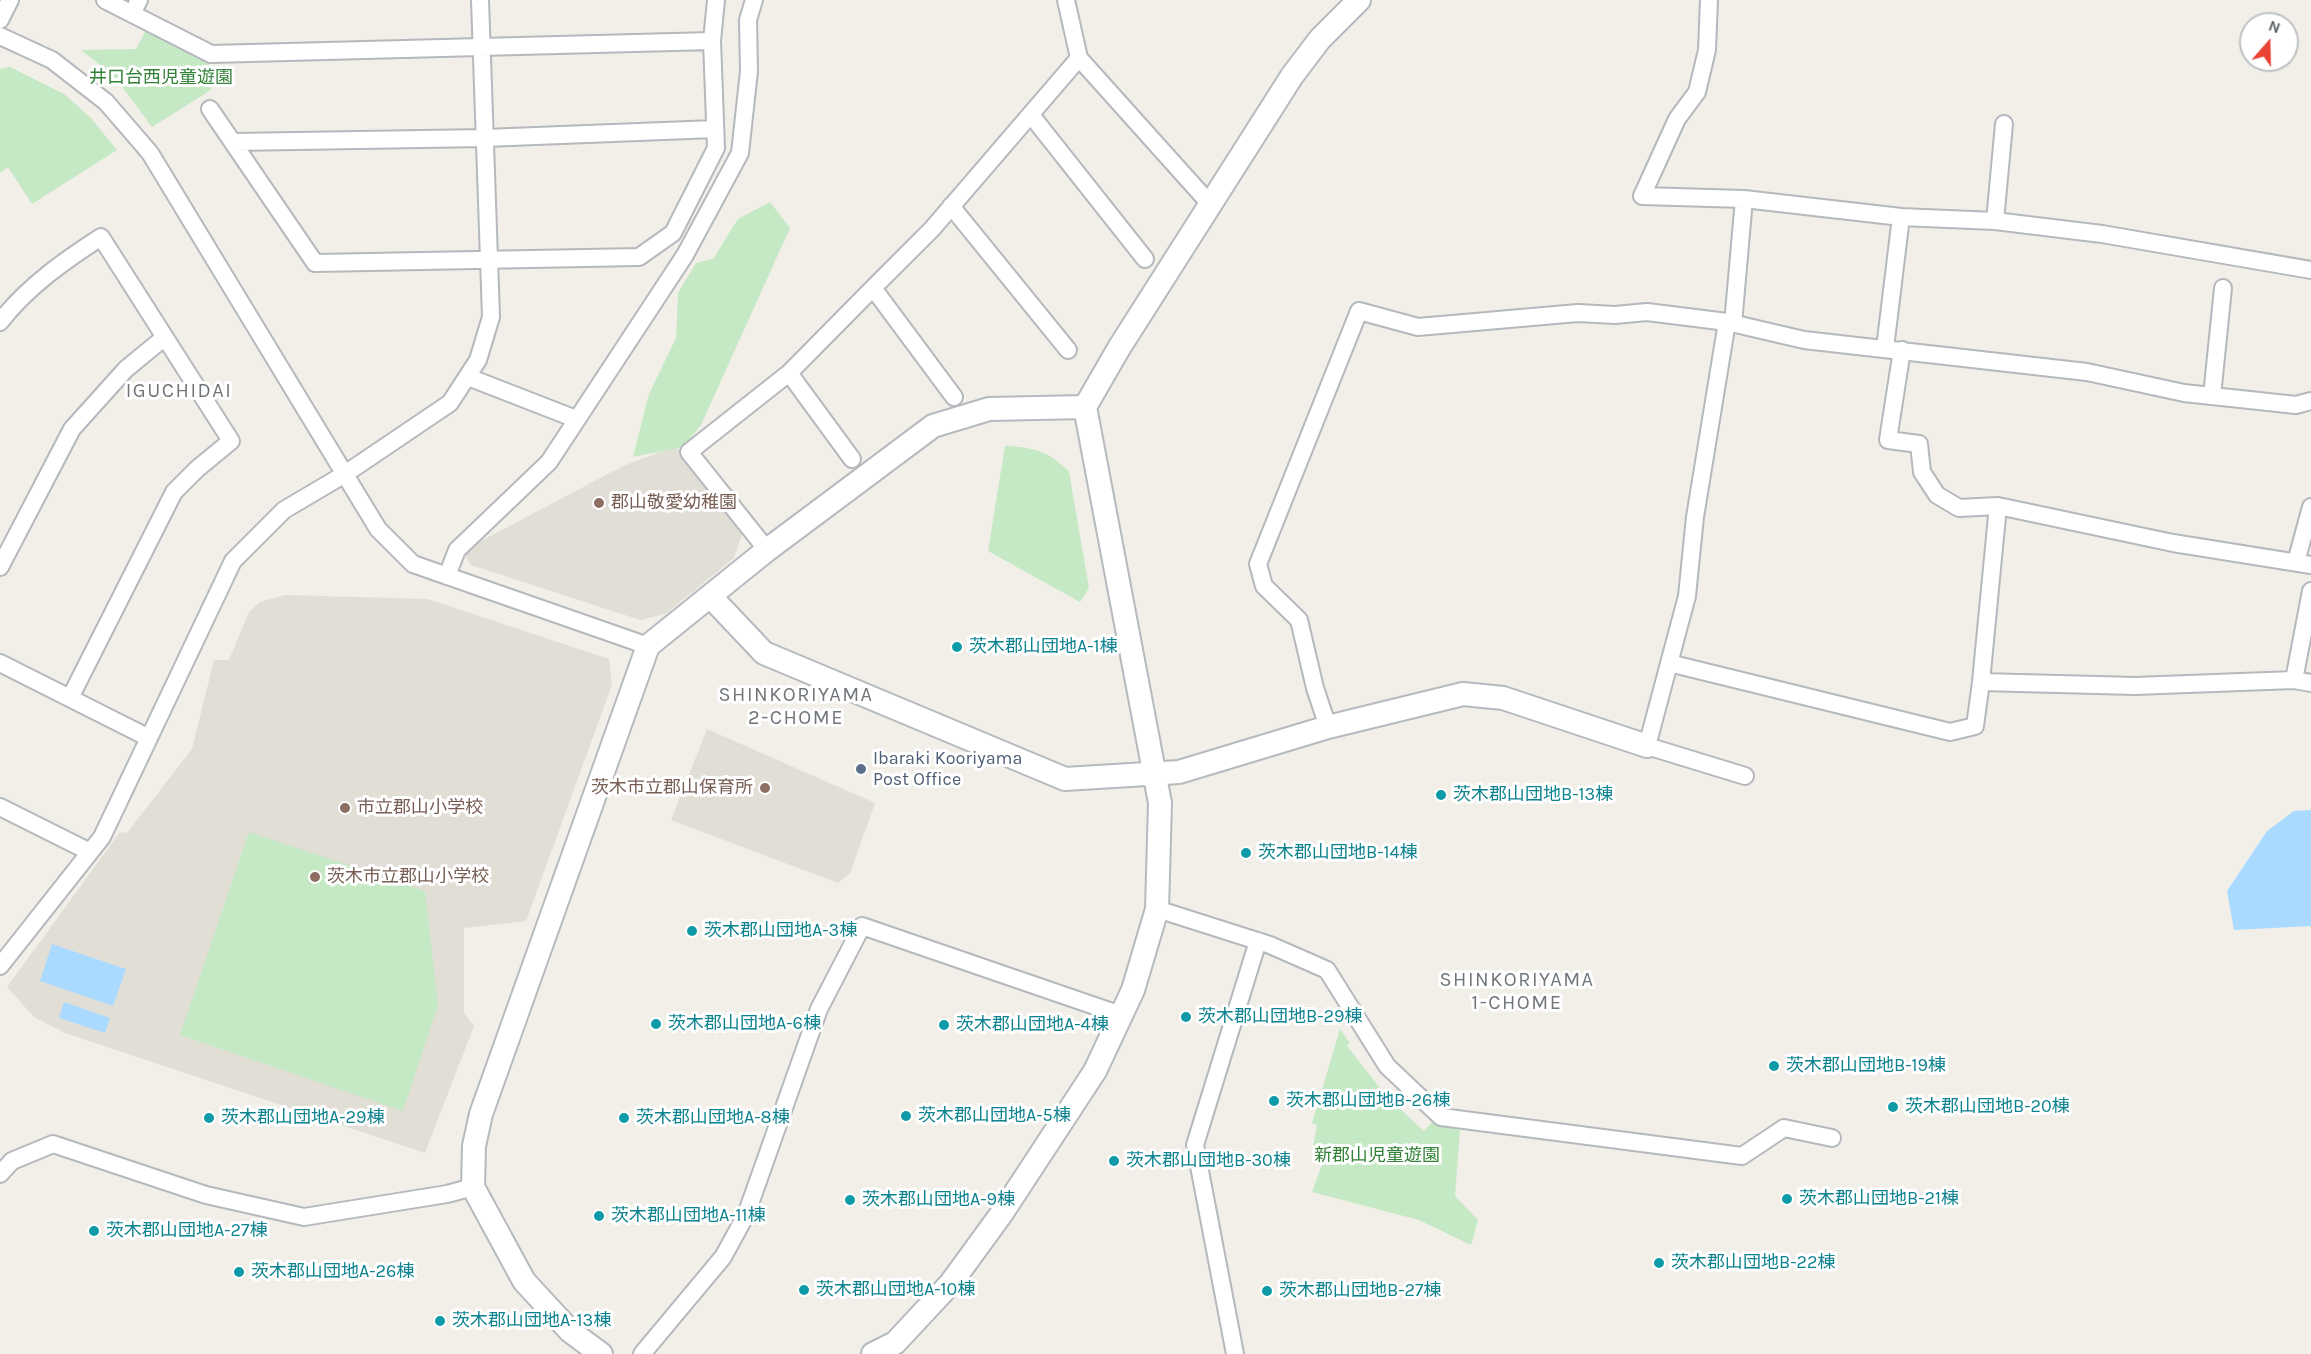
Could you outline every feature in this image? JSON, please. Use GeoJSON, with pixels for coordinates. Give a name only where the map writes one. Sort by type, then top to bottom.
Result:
{"type":"FeatureCollection","features":[{"type":"Feature","properties":{"kind":"street"},"geometry":{"type":"LineString","coordinates":[[0,20],[10,0]]}},
{"type":"Feature","properties":{"kind":"street"},"geometry":{"type":"LineString","coordinates":[[105,0],[136,7],[211,54],[712,41]]}},
{"type":"Feature","properties":{"kind":"street"},"geometry":{"type":"LineString","coordinates":[[4,955],[102,837],[233,561],[284,510],[345,474],[450,403],[478,360],[491,317],[480,0]]}},
{"type":"Feature","properties":{"kind":"street"},"geometry":{"type":"LineString","coordinates":[[210,109],[315,263],[639,257],[673,233],[716,148],[712,41],[717,0]]}},
{"type":"Feature","properties":{"kind":"street"},"geometry":{"type":"LineString","coordinates":[[447,576],[457,550],[549,462],[685,255],[740,153],[749,71],[748,20],[754,0]]}},
{"type":"Feature","properties":{"kind":"street"},"geometry":{"type":"LineString","coordinates":[[1066,0],[1080,58],[1210,204]]}},
{"type":"Feature","properties":{"kind":"street"},"geometry":{"type":"LineString","coordinates":[[873,1354],[899,1348],[951,1283],[1002,1213],[1095,1071],[1133,990],[1157,909],[1160,803],[1085,407],[1119,348],[1292,76],[1320,39],[1359,0]]}},
{"type":"Feature","properties":{"kind":"street"},"geometry":{"type":"LineString","coordinates":[[1709,0],[1707,50],[1697,92],[1677,119],[1642,196],[1744,199],[1901,217],[1995,220],[2102,234],[2311,270]]}},
{"type":"Feature","properties":{"kind":"street"},"geometry":{"type":"LineString","coordinates":[[0,36],[52,60],[106,102],[150,153],[378,529],[413,564],[648,646]]}},
{"type":"Feature","properties":{"kind":"street"},"geometry":{"type":"LineString","coordinates":[[767,550],[689,452],[789,373],[951,206],[1080,58]]}},
{"type":"Feature","properties":{"kind":"street"},"geometry":{"type":"LineString","coordinates":[[1031,115],[1145,259]]}},
{"type":"Feature","properties":{"kind":"street"},"geometry":{"type":"LineString","coordinates":[[1995,220],[2004,124]]}},
{"type":"Feature","properties":{"kind":"street"},"geometry":{"type":"LineString","coordinates":[[233,142],[485,138],[715,129]]}},
{"type":"Feature","properties":{"kind":"street"},"geometry":{"type":"LineString","coordinates":[[1647,746],[1687,596],[1695,517],[1730,323],[1744,199]]}},
{"type":"Feature","properties":{"kind":"street"},"geometry":{"type":"LineString","coordinates":[[951,206],[1068,350]]}},
{"type":"Feature","properties":{"kind":"street"},"geometry":{"type":"LineString","coordinates":[[1885,348],[1901,217]]}},
{"type":"Feature","properties":{"kind":"street"},"geometry":{"type":"LineString","coordinates":[[0,322],[11,308],[57,266],[101,237],[231,441],[197,469],[174,492],[70,699]]}},
{"type":"Feature","properties":{"kind":"street"},"geometry":{"type":"LineString","coordinates":[[873,288],[954,397]]}},
{"type":"Feature","properties":{"kind":"street"},"geometry":{"type":"LineString","coordinates":[[2212,396],[2223,288]]}},
{"type":"Feature","properties":{"kind":"street"},"geometry":{"type":"LineString","coordinates":[[1328,727],[1315,688],[1299,620],[1264,586],[1258,564],[1359,311],[1418,327],[1578,313],[1615,315],[1647,312],[1730,323],[1804,340],[2087,372],[2184,393],[2296,405],[2311,401]]}},
{"type":"Feature","properties":{"kind":"street"},"geometry":{"type":"LineString","coordinates":[[0,567],[72,429],[126,369],[165,337]]}},
{"type":"Feature","properties":{"kind":"street"},"geometry":{"type":"LineString","coordinates":[[1902,350],[1888,440],[1919,444],[1922,472],[1937,495],[1959,508],[1998,506],[2173,543],[2304,563],[2311,507]]}},
{"type":"Feature","properties":{"kind":"street"},"geometry":{"type":"LineString","coordinates":[[789,373],[852,459]]}},
{"type":"Feature","properties":{"kind":"street"},"geometry":{"type":"LineString","coordinates":[[468,377],[576,419]]}},
{"type":"Feature","properties":{"kind":"street"},"geometry":{"type":"LineString","coordinates":[[601,1354],[570,1331],[525,1281],[473,1186],[474,1146],[481,1114],[648,646],[767,550],[933,426],[989,409],[1085,407]]}},
{"type":"Feature","properties":{"kind":"street"},"geometry":{"type":"LineString","coordinates":[[1669,663],[1950,732],[1975,726],[1998,506]]}},
{"type":"Feature","properties":{"kind":"street"},"geometry":{"type":"LineString","coordinates":[[2294,680],[2311,591]]}},
{"type":"Feature","properties":{"kind":"street"},"geometry":{"type":"LineString","coordinates":[[710,596],[764,653],[1065,779],[1179,772],[1328,727],[1463,694],[1503,698],[1746,776]]}},
{"type":"Feature","properties":{"kind":"street"},"geometry":{"type":"LineString","coordinates":[[0,663],[149,738]]}},
{"type":"Feature","properties":{"kind":"street"},"geometry":{"type":"LineString","coordinates":[[1981,682],[2135,686],[2294,680],[2311,683]]}},
{"type":"Feature","properties":{"kind":"street"},"geometry":{"type":"LineString","coordinates":[[0,807],[90,852]]}},
{"type":"Feature","properties":{"kind":"street"},"geometry":{"type":"LineString","coordinates":[[1157,909],[1258,941],[1327,970],[1387,1066],[1441,1117],[1742,1156],[1784,1128],[1832,1138]]}},
{"type":"Feature","properties":{"kind":"street"},"geometry":{"type":"LineString","coordinates":[[642,1354],[723,1257],[746,1215],[819,1009],[862,926],[1121,1015]]}},
{"type":"Feature","properties":{"kind":"street"},"geometry":{"type":"LineString","coordinates":[[1235,1354],[1195,1145],[1258,941]]}},
{"type":"Feature","properties":{"kind":"street"},"geometry":{"type":"LineString","coordinates":[[0,1174],[12,1161],[53,1144],[206,1195],[304,1217],[447,1194],[473,1186]]}},
{"type":"Feature","properties":{"kind":"shaded area"},"geometry":{"type":"Polygon","coordinates":[[[676,446],[744,529],[734,558],[665,614],[640,620],[471,565],[462,551],[623,466],[676,446]]]}},
{"type":"Feature","properties":{"kind":"shaded area","name":"茨木市立郡山小学校"},"geometry":{"type":"Polygon","coordinates":[[[285,595],[428,599],[609,659],[612,685],[526,921],[464,928],[464,1013],[474,1026],[425,1153],[65,1033],[34,1017],[7,987],[120,832],[127,833],[192,749],[214,660],[229,660],[249,612],[260,602],[285,595]]]}},
{"type":"Feature","properties":{"kind":"shaded area"},"geometry":{"type":"Polygon","coordinates":[[[707,729],[875,803],[850,873],[838,883],[671,820],[707,729]]]}},
{"type":"Feature","properties":{"kind":"green space","name":"井口台西児童遊園"},"geometry":{"type":"Polygon","coordinates":[[[146,30],[209,61],[211,90],[152,127],[114,76],[81,50],[136,49],[146,30]]]}},
{"type":"Feature","properties":{"kind":"green space"},"geometry":{"type":"Polygon","coordinates":[[[10,67],[64,94],[90,117],[117,150],[32,204],[8,167],[0,173],[0,69],[10,67]]]}},
{"type":"Feature","properties":{"kind":"green space"},"geometry":{"type":"Polygon","coordinates":[[[770,202],[790,228],[701,425],[683,447],[633,457],[649,394],[676,338],[678,293],[696,263],[713,259],[738,219],[770,202]]]}},
{"type":"Feature","properties":{"kind":"green space"},"geometry":{"type":"Polygon","coordinates":[[[1005,446],[1040,451],[1055,459],[1069,472],[1089,588],[1080,602],[988,551],[1005,446]]]}},
{"type":"Feature","properties":{"kind":"green space"},"geometry":{"type":"Polygon","coordinates":[[[249,832],[425,891],[438,1005],[403,1111],[180,1035],[249,832]]]}},
{"type":"Feature","properties":{"kind":"green space","name":"新郡山児童遊園"},"geometry":{"type":"Polygon","coordinates":[[[1340,1029],[1350,1043],[1347,1046],[1388,1098],[1424,1131],[1434,1120],[1460,1130],[1455,1196],[1478,1220],[1471,1245],[1419,1220],[1312,1192],[1325,1157],[1312,1152],[1317,1125],[1312,1123],[1340,1029]]]}},
{"type":"Feature","properties":{"kind":"water"},"geometry":{"type":"Polygon","coordinates":[[[2311,810],[2311,926],[2234,930],[2227,891],[2267,831],[2294,811],[2311,810]]]}},
{"type":"Feature","properties":{"kind":"water"},"geometry":{"type":"Polygon","coordinates":[[[52,944],[126,969],[113,1006],[40,981],[52,944]]]}},
{"type":"Feature","properties":{"kind":"water"},"geometry":{"type":"Polygon","coordinates":[[[64,1002],[110,1018],[105,1033],[59,1018],[64,1002]]]}},
{"type":"Feature","properties":{"kind":"place","name":"郡山敬愛幼稚園"},"geometry":{"type":"Point","coordinates":[599,503]}},
{"type":"Feature","properties":{"kind":"place","name":"茨木郡山団地A-1棟"},"geometry":{"type":"Point","coordinates":[957,647]}},
{"type":"Feature","properties":{"kind":"place","name":"Ibaraki Kooriyama Post Office"},"geometry":{"type":"Point","coordinates":[861,769]}},
{"type":"Feature","properties":{"kind":"place","name":"茨木市立郡山保育所"},"geometry":{"type":"Point","coordinates":[765,788]}},
{"type":"Feature","properties":{"kind":"place","name":"茨木郡山団地B-13棟"},"geometry":{"type":"Point","coordinates":[1441,795]}},
{"type":"Feature","properties":{"kind":"place","name":"市立郡山小学校"},"geometry":{"type":"Point","coordinates":[345,808]}},
{"type":"Feature","properties":{"kind":"place","name":"茨木郡山団地B-14棟"},"geometry":{"type":"Point","coordinates":[1246,853]}},
{"type":"Feature","properties":{"kind":"place","name":"茨木市立郡山小学校"},"geometry":{"type":"Point","coordinates":[315,877]}},
{"type":"Feature","properties":{"kind":"place","name":"茨木郡山団地A-3棟"},"geometry":{"type":"Point","coordinates":[692,931]}},
{"type":"Feature","properties":{"kind":"place","name":"茨木郡山団地B-29棟"},"geometry":{"type":"Point","coordinates":[1186,1017]}},
{"type":"Feature","properties":{"kind":"place","name":"茨木郡山団地A-6棟"},"geometry":{"type":"Point","coordinates":[656,1024]}},
{"type":"Feature","properties":{"kind":"place","name":"茨木郡山団地A-4棟"},"geometry":{"type":"Point","coordinates":[944,1025]}},
{"type":"Feature","properties":{"kind":"place","name":"茨木郡山団地B-19棟"},"geometry":{"type":"Point","coordinates":[1774,1066]}},
{"type":"Feature","properties":{"kind":"place","name":"茨木郡山団地B-26棟"},"geometry":{"type":"Point","coordinates":[1274,1101]}},
{"type":"Feature","properties":{"kind":"place","name":"茨木郡山団地B-20棟"},"geometry":{"type":"Point","coordinates":[1893,1107]}},
{"type":"Feature","properties":{"kind":"place","name":"茨木郡山団地A-5棟"},"geometry":{"type":"Point","coordinates":[906,1116]}},
{"type":"Feature","properties":{"kind":"place","name":"茨木郡山団地A-29棟"},"geometry":{"type":"Point","coordinates":[209,1118]}},
{"type":"Feature","properties":{"kind":"place","name":"茨木郡山団地A-8棟"},"geometry":{"type":"Point","coordinates":[624,1118]}},
{"type":"Feature","properties":{"kind":"place","name":"茨木郡山団地B-30棟"},"geometry":{"type":"Point","coordinates":[1114,1161]}},
{"type":"Feature","properties":{"kind":"place","name":"茨木郡山団地B-21棟"},"geometry":{"type":"Point","coordinates":[1787,1199]}},
{"type":"Feature","properties":{"kind":"place","name":"茨木郡山団地A-9棟"},"geometry":{"type":"Point","coordinates":[850,1200]}},
{"type":"Feature","properties":{"kind":"place","name":"茨木郡山団地A-11棟"},"geometry":{"type":"Point","coordinates":[599,1216]}},
{"type":"Feature","properties":{"kind":"place","name":"茨木郡山団地A-27棟"},"geometry":{"type":"Point","coordinates":[94,1231]}},
{"type":"Feature","properties":{"kind":"place","name":"茨木郡山団地B-22棟"},"geometry":{"type":"Point","coordinates":[1659,1263]}},
{"type":"Feature","properties":{"kind":"place","name":"茨木郡山団地A-26棟"},"geometry":{"type":"Point","coordinates":[239,1272]}},
{"type":"Feature","properties":{"kind":"place","name":"茨木郡山団地A-10棟"},"geometry":{"type":"Point","coordinates":[804,1290]}},
{"type":"Feature","properties":{"kind":"place","name":"茨木郡山団地B-27棟"},"geometry":{"type":"Point","coordinates":[1267,1291]}},
{"type":"Feature","properties":{"kind":"place","name":"茨木郡山団地A-13棟"},"geometry":{"type":"Point","coordinates":[440,1321]}},
{"type":"Feature","properties":{"kind":"district","name":"IGUCHIDAI"},"geometry":{"type":"Point","coordinates":[179,391]}},
{"type":"Feature","properties":{"kind":"district","name":"SHINKORIYAMA 2-CHOME"},"geometry":{"type":"Point","coordinates":[796,706]}},
{"type":"Feature","properties":{"kind":"district","name":"SHINKORIYAMA 1-CHOME"},"geometry":{"type":"Point","coordinates":[1517,992]}}]}
